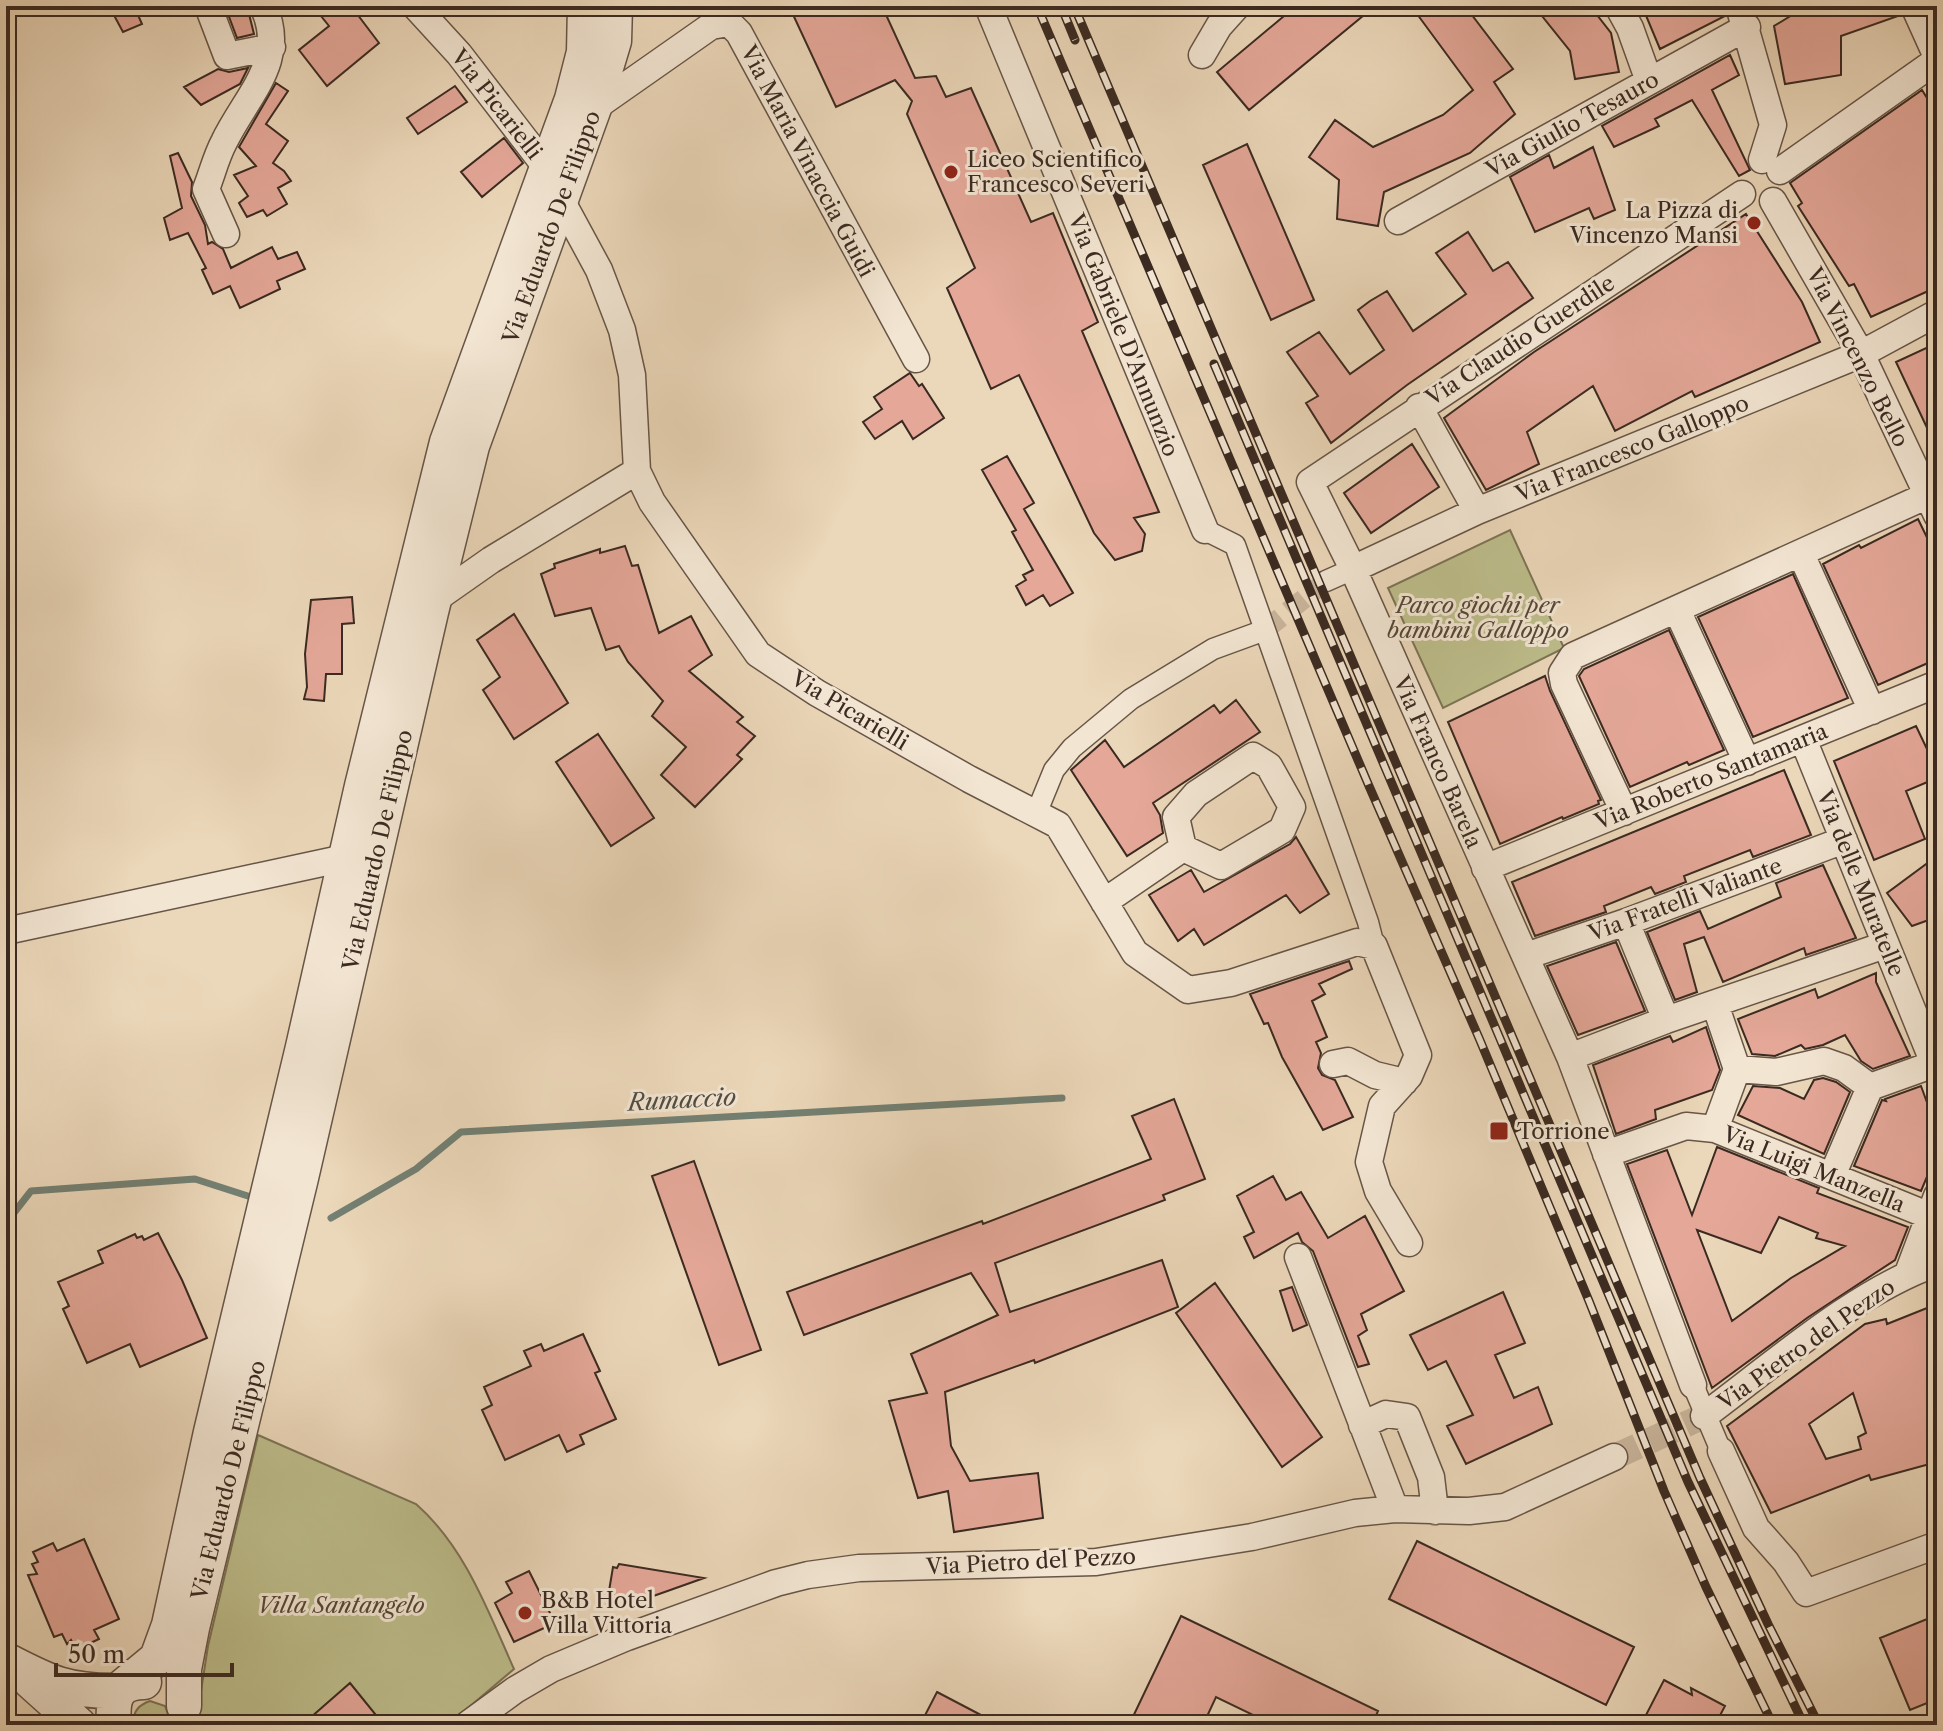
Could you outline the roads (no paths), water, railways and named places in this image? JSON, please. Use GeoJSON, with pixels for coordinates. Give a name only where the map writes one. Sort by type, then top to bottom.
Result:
{"type":"FeatureCollection","features":[{"type":"Feature","properties":{"kind":"street"},"geometry":{"type":"LineString","coordinates":[[208,6],[227,56],[272,47]]}},
{"type":"Feature","properties":{"kind":"street"},"geometry":{"type":"LineString","coordinates":[[226,234],[206,189],[224,142],[262,78],[272,47],[272,25],[263,6]]}},
{"type":"Feature","properties":{"kind":"street","name":"Via Picarielli"},"geometry":{"type":"LineString","coordinates":[[415,6],[459,54],[546,167]]}},
{"type":"Feature","properties":{"kind":"street","name":"Via Eduardo De Filippo"},"geometry":{"type":"LineString","coordinates":[[120,1689],[157,1658],[169,1625],[345,858],[447,442],[580,70],[584,52],[585,6]]}},
{"type":"Feature","properties":{"kind":"street","name":"Via Eduardo De Filippo"},"geometry":{"type":"LineString","coordinates":[[186,1716],[184,1669],[192,1628],[308,1149],[472,446],[594,108],[614,41],[615,6]]}},
{"type":"Feature","properties":{"kind":"street","name":"Via Gabriele D'Annunzio"},"geometry":{"type":"LineString","coordinates":[[988,6],[1205,530]]}},
{"type":"Feature","properties":{"kind":"street"},"geometry":{"type":"LineString","coordinates":[[1202,55],[1219,26],[1237,6]]}},
{"type":"Feature","properties":{"kind":"street"},"geometry":{"type":"LineString","coordinates":[[1618,6],[1630,28],[1649,81]]}},
{"type":"Feature","properties":{"kind":"street"},"geometry":{"type":"LineString","coordinates":[[1771,165],[1937,58],[1914,6]]}},
{"type":"Feature","properties":{"kind":"street","name":"Via Giulio Tesauro"},"geometry":{"type":"LineString","coordinates":[[1398,221],[1649,81],[1743,17],[1773,125],[1771,165]]}},
{"type":"Feature","properties":{"kind":"street","name":"Via Maria Vinaccia Guidi"},"geometry":{"type":"LineString","coordinates":[[594,108],[711,26],[729,23],[739,33],[916,359]]}},
{"type":"Feature","properties":{"kind":"street"},"geometry":{"type":"LineString","coordinates":[[1754,160],[1771,165],[1783,185],[1773,201],[1754,203],[1742,194],[1738,182],[1742,169],[1754,160]]}},
{"type":"Feature","properties":{"kind":"street","name":"Via Claudio Guerdile"},"geometry":{"type":"LineString","coordinates":[[1353,569],[1310,482],[1742,194]]}},
{"type":"Feature","properties":{"kind":"street","name":"Via Picarielli"},"geometry":{"type":"LineString","coordinates":[[561,200],[599,270],[622,330],[632,375],[637,471],[652,502],[758,654],[817,693],[969,779],[1058,825],[1135,953],[1188,990],[1231,983],[1357,942],[1374,946]]}},
{"type":"Feature","properties":{"kind":"street","name":"Via Vincenzo Bello"},"geometry":{"type":"LineString","coordinates":[[1773,201],[1861,354],[1934,500]]}},
{"type":"Feature","properties":{"kind":"street","name":"Via Francesco Galloppo"},"geometry":{"type":"LineString","coordinates":[[1326,581],[1477,511],[1861,354],[1937,313]]}},
{"type":"Feature","properties":{"kind":"street","name":"Via Claudio Guerdile"},"geometry":{"type":"LineString","coordinates":[[1419,407],[1477,511]]}},
{"type":"Feature","properties":{"kind":"street"},"geometry":{"type":"LineString","coordinates":[[434,600],[491,560],[637,471]]}},
{"type":"Feature","properties":{"kind":"street"},"geometry":{"type":"LineString","coordinates":[[1624,812],[1564,684],[1562,673],[1573,656],[1801,554],[1934,500]]}},
{"type":"Feature","properties":{"kind":"street"},"geometry":{"type":"LineString","coordinates":[[1205,530],[1235,545],[1368,922],[1417,1072]]}},
{"type":"Feature","properties":{"kind":"street"},"geometry":{"type":"LineString","coordinates":[[1801,554],[1872,711]]}},
{"type":"Feature","properties":{"kind":"street","name":"Via Franco Barela"},"geometry":{"type":"LineString","coordinates":[[1353,569],[1570,1057],[1693,1385]]}},
{"type":"Feature","properties":{"kind":"street"},"geometry":{"type":"LineString","coordinates":[[1677,610],[1747,762]]}},
{"type":"Feature","properties":{"kind":"street"},"geometry":{"type":"LineString","coordinates":[[1036,814],[1054,770],[1072,748],[1131,699],[1213,649],[1265,630]]}},
{"type":"Feature","properties":{"kind":"street","name":"Via Roberto Santamaria"},"geometry":{"type":"LineString","coordinates":[[1485,868],[1872,711],[1934,694]]}},
{"type":"Feature","properties":{"kind":"street","name":"Via delle Muratelle"},"geometry":{"type":"LineString","coordinates":[[1803,739],[1936,1066]]}},
{"type":"Feature","properties":{"kind":"street"},"geometry":{"type":"LineString","coordinates":[[1253,756],[1269,766],[1292,807],[1282,830],[1221,866],[1183,848],[1176,817],[1196,794],[1253,756]]}},
{"type":"Feature","properties":{"kind":"street","name":"Via Fratelli Valiante"},"geometry":{"type":"LineString","coordinates":[[1526,956],[1844,840]]}},
{"type":"Feature","properties":{"kind":"street"},"geometry":{"type":"LineString","coordinates":[[1104,902],[1183,848]]}},
{"type":"Feature","properties":{"kind":"street"},"geometry":{"type":"LineString","coordinates":[[6,931],[345,858]]}},
{"type":"Feature","properties":{"kind":"street"},"geometry":{"type":"LineString","coordinates":[[1626,922],[1666,1020]]}},
{"type":"Feature","properties":{"kind":"street"},"geometry":{"type":"LineString","coordinates":[[1570,1057],[1666,1020],[1885,945]]}},
{"type":"Feature","properties":{"kind":"street"},"geometry":{"type":"LineString","coordinates":[[1715,1004],[1737,1069],[1715,1129]]}},
{"type":"Feature","properties":{"kind":"street"},"geometry":{"type":"LineString","coordinates":[[1333,1064],[1348,1061],[1375,1075],[1417,1072]]}},
{"type":"Feature","properties":{"kind":"street"},"geometry":{"type":"LineString","coordinates":[[1737,1069],[1776,1072],[1824,1061],[1844,1068],[1870,1087]]}},
{"type":"Feature","properties":{"kind":"street"},"geometry":{"type":"LineString","coordinates":[[1832,1176],[1870,1087],[1936,1066]]}},
{"type":"Feature","properties":{"kind":"street"},"geometry":{"type":"LineString","coordinates":[[1409,1243],[1378,1191],[1369,1162],[1382,1106],[1417,1072]]}},
{"type":"Feature","properties":{"kind":"street","name":"Via Luigi Manzella"},"geometry":{"type":"LineString","coordinates":[[1606,1154],[1686,1126],[1715,1129],[1832,1176],[1933,1206]]}},
{"type":"Feature","properties":{"kind":"street"},"geometry":{"type":"LineString","coordinates":[[1908,1273],[1933,1206]]}},
{"type":"Feature","properties":{"kind":"street"},"geometry":{"type":"LineString","coordinates":[[1298,1257],[1395,1509]]}},
{"type":"Feature","properties":{"kind":"street","name":"Via Pietro del Pezzo"},"geometry":{"type":"LineString","coordinates":[[1704,1416],[1838,1317],[1908,1273],[1937,1263]]}},
{"type":"Feature","properties":{"kind":"street"},"geometry":{"type":"LineString","coordinates":[[1693,1385],[1704,1416],[1756,1528],[1786,1562],[1806,1593],[1937,1545]]}},
{"type":"Feature","properties":{"kind":"street"},"geometry":{"type":"LineString","coordinates":[[1362,1425],[1386,1414],[1407,1417],[1431,1477],[1435,1511]]}},
{"type":"Feature","properties":{"kind":"street","name":"Via Pietro del Pezzo"},"geometry":{"type":"LineString","coordinates":[[467,1725],[515,1690],[551,1669],[657,1626],[797,1578],[859,1568],[1096,1562],[1252,1537],[1355,1513],[1505,1507],[1614,1457]]}},
{"type":"Feature","properties":{"kind":"street"},"geometry":{"type":"LineString","coordinates":[[6,1660],[67,1689],[88,1692],[120,1689],[133,1682],[150,1681],[170,1692],[186,1716]]}},
{"type":"Feature","properties":{"kind":"street"},"geometry":{"type":"LineString","coordinates":[[6,1660],[79,1725]]}},
{"type":"Feature","properties":{"kind":"street"},"geometry":{"type":"LineString","coordinates":[[114,1725],[114,1702],[120,1689]]}},
{"type":"Feature","properties":{"kind":"waterway","name":"Rumaccio"},"geometry":{"type":"LineString","coordinates":[[331,1218],[416,1169],[461,1132],[1062,1098]]}},
{"type":"Feature","properties":{"kind":"waterway","name":"Rumaccio"},"geometry":{"type":"LineString","coordinates":[[6,1223],[31,1191],[195,1179],[251,1197]]}},
{"type":"Feature","properties":{"kind":"tunnel"},"geometry":{"type":"LineString","coordinates":[[1265,630],[1326,581]]}},
{"type":"Feature","properties":{"kind":"tunnel"},"geometry":{"type":"LineString","coordinates":[[1614,1457],[1704,1416]]}},
{"type":"Feature","properties":{"kind":"railway"},"geometry":{"type":"LineString","coordinates":[[1037,6],[1479,1038],[1589,1301],[1664,1491],[1706,1587],[1773,1725]]}},
{"type":"Feature","properties":{"kind":"railway"},"geometry":{"type":"LineString","coordinates":[[1061,6],[1075,40]]}},
{"type":"Feature","properties":{"kind":"railway"},"geometry":{"type":"LineString","coordinates":[[1074,6],[1700,1478],[1819,1725]]}},
{"type":"Feature","properties":{"kind":"railway"},"geometry":{"type":"LineString","coordinates":[[1214,364],[1688,1482],[1804,1725]]}},
{"type":"Feature","properties":{"kind":"place","name":"Liceo Scientifico Francesco Severi"},"geometry":{"type":"Point","coordinates":[951,172]}},
{"type":"Feature","properties":{"kind":"place","name":"La Pizza di Vincenzo Mansi"},"geometry":{"type":"Point","coordinates":[1754,223]}},
{"type":"Feature","properties":{"kind":"place","name":"Torrione"},"geometry":{"type":"Point","coordinates":[1499,1131]}},
{"type":"Feature","properties":{"kind":"place","name":"B&B Hotel Villa Vittoria"},"geometry":{"type":"Point","coordinates":[525,1613]}},
{"type":"Feature","properties":{"kind":"park label","name":"Parco giochi per bambini Galloppo"},"geometry":{"type":"Point","coordinates":[1478,618]}},
{"type":"Feature","properties":{"kind":"park label","name":"Villa Santangelo"},"geometry":{"type":"Point","coordinates":[341,1605]}}]}
